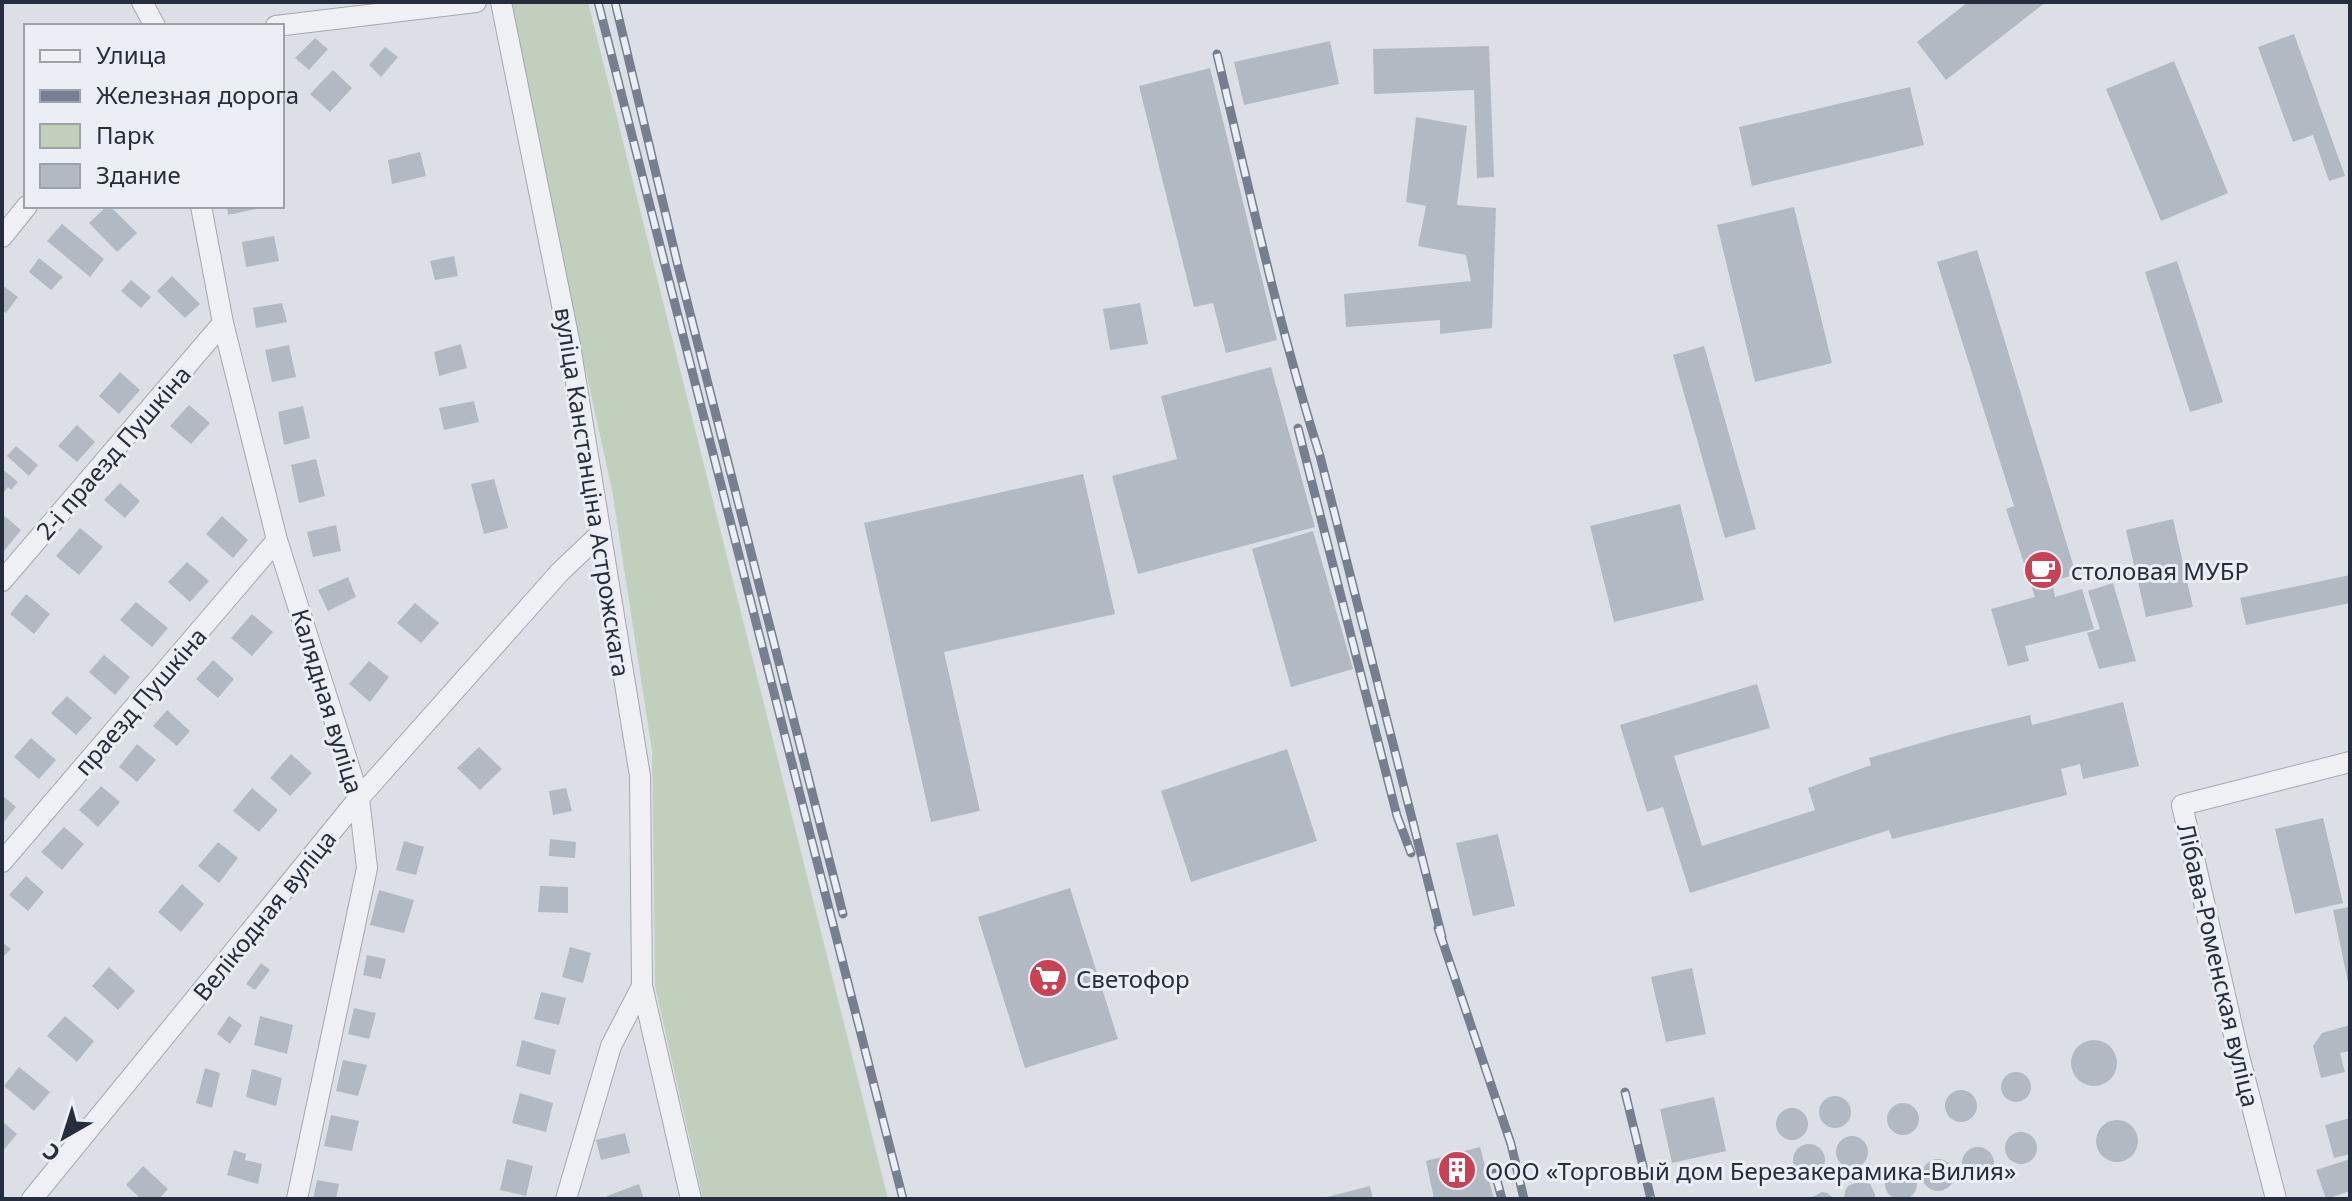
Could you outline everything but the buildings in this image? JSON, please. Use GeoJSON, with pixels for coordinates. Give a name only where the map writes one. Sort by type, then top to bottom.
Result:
{"type":"FeatureCollection","features":[{"type":"Feature","properties":{"kind":"street"},"geometry":{"type":"LineString","coordinates":[[142,2],[154,24]]}},
{"type":"Feature","properties":{"kind":"street"},"geometry":{"type":"LineString","coordinates":[[284,25],[476,2]]}},
{"type":"Feature","properties":{"kind":"street","name":"вуліца Канстанціна Астрожскага"},"geometry":{"type":"LineString","coordinates":[[501,2],[570,345],[640,776],[642,986],[691,1199]]}},
{"type":"Feature","properties":{"kind":"street"},"geometry":{"type":"LineString","coordinates":[[2,237],[25,208]]}},
{"type":"Feature","properties":{"kind":"street","name":"Калядная вуліца"},"geometry":{"type":"LineString","coordinates":[[201,208],[223,323],[277,540],[359,798],[367,868],[297,1199]]}},
{"type":"Feature","properties":{"kind":"street","name":"2-і праезд Пушкіна"},"geometry":{"type":"LineString","coordinates":[[2,581],[223,323]]}},
{"type":"Feature","properties":{"kind":"street","name":"Велікодная вуліца"},"geometry":{"type":"LineString","coordinates":[[32,1199],[359,798],[560,572],[601,533]]}},
{"type":"Feature","properties":{"kind":"street","name":"праезд Пушкіна"},"geometry":{"type":"LineString","coordinates":[[2,862],[277,540]]}},
{"type":"Feature","properties":{"kind":"street","name":"Лібава-Роменская вуліца"},"geometry":{"type":"LineString","coordinates":[[2276,1199],[2237,1048],[2182,805],[2350,762]]}},
{"type":"Feature","properties":{"kind":"street","name":"вуліца Канстанціна Астрожскага"},"geometry":{"type":"LineString","coordinates":[[566,1199],[611,1046],[642,986]]}},
{"type":"Feature","properties":{"kind":"green space"},"geometry":{"type":"Polygon","coordinates":[[[512,2],[588,2],[888,1199],[703,1199],[655,986],[652,751],[612,490],[537,149],[512,2]]]}},
{"type":"Feature","properties":{"kind":"railway"},"geometry":{"type":"LineString","coordinates":[[598,2],[903,1199]]}},
{"type":"Feature","properties":{"kind":"railway"},"geometry":{"type":"LineString","coordinates":[[615,2],[678,266],[843,914]]}},
{"type":"Feature","properties":{"kind":"railway"},"geometry":{"type":"LineString","coordinates":[[1217,54],[1277,306],[1320,456],[1442,937]]}},
{"type":"Feature","properties":{"kind":"railway"},"geometry":{"type":"LineString","coordinates":[[1298,428],[1397,816],[1411,853]]}},
{"type":"Feature","properties":{"kind":"railway"},"geometry":{"type":"LineString","coordinates":[[1438,928],[1511,1144],[1524,1199]]}},
{"type":"Feature","properties":{"kind":"railway"},"geometry":{"type":"LineString","coordinates":[[1625,1092],[1651,1199]]}},
{"type":"Feature","properties":{"kind":"railway"},"geometry":{"type":"LineString","coordinates":[[1495,1173],[1502,1199]]}},
{"type":"Feature","properties":{"kind":"place","name":"столовая МУБР"},"geometry":{"type":"Point","coordinates":[2043,570]}},
{"type":"Feature","properties":{"kind":"place","name":"Светофор"},"geometry":{"type":"Point","coordinates":[1048,978]}},
{"type":"Feature","properties":{"kind":"place","name":"ООО «Торговый дом Березакерамика-Вилия»"},"geometry":{"type":"Point","coordinates":[1457,1170]}}]}
